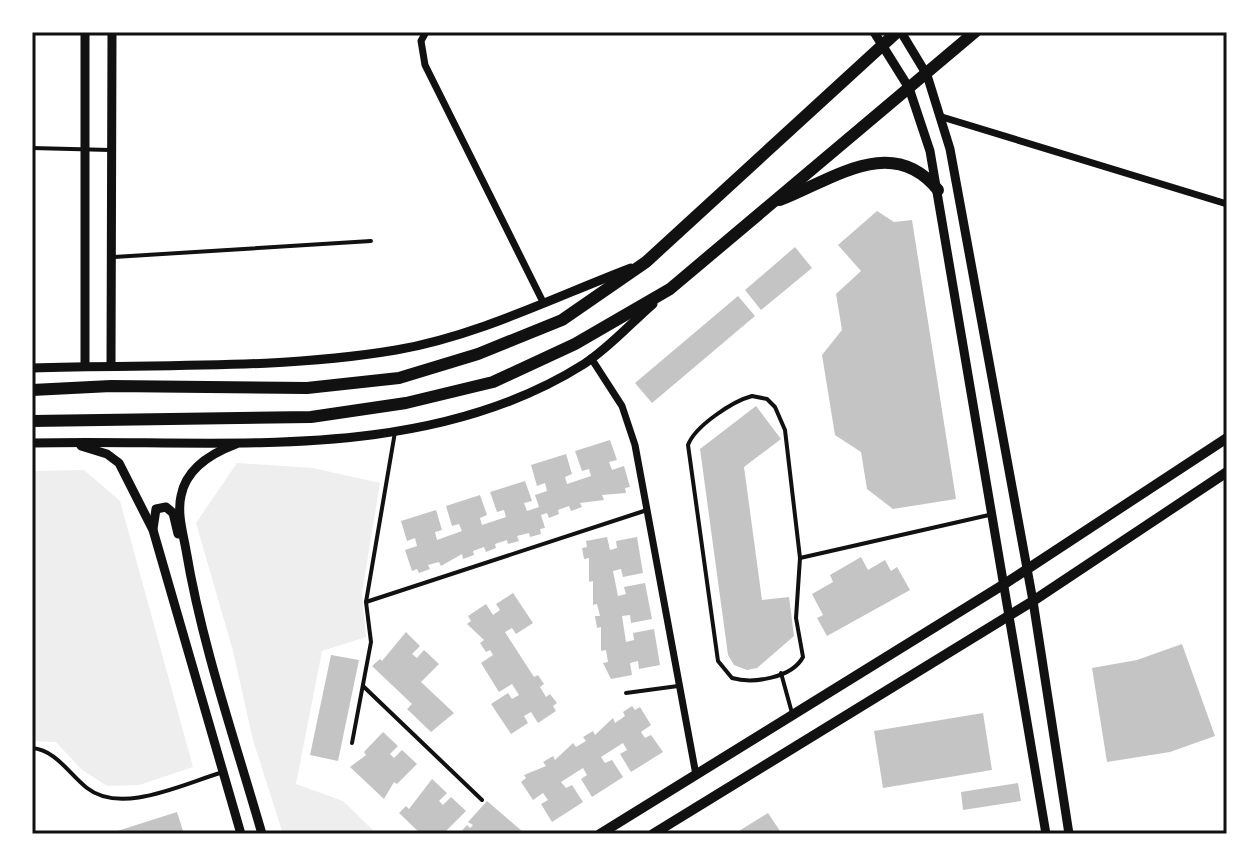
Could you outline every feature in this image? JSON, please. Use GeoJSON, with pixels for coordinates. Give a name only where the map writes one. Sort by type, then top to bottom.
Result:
{"type":"FeatureCollection","features":[{"type":"Feature","properties":{"kind":"main road"},"geometry":{"type":"LineString","coordinates":[[32,390],[111,386],[307,388],[399,378],[478,354],[562,320],[646,262],[899,32]]}},
{"type":"Feature","properties":{"kind":"main road"},"geometry":{"type":"LineString","coordinates":[[32,421],[311,417],[406,403],[493,382],[575,344],[670,289],[974,34]]}},
{"type":"Feature","properties":{"kind":"main road"},"geometry":{"type":"LineString","coordinates":[[769,204],[830,181],[855,166],[876,162],[912,167],[926,175],[938,190]]}},
{"type":"Feature","properties":{"kind":"main road"},"geometry":{"type":"LineString","coordinates":[[600,834],[1006,583],[1227,438]]}},
{"type":"Feature","properties":{"kind":"main road"},"geometry":{"type":"LineString","coordinates":[[653,834],[1033,601],[1227,472]]}},
{"type":"Feature","properties":{"kind":"street"},"geometry":{"type":"LineString","coordinates":[[85,32],[85,366]]}},
{"type":"Feature","properties":{"kind":"street"},"geometry":{"type":"LineString","coordinates":[[111,365],[112,32]]}},
{"type":"Feature","properties":{"kind":"street"},"geometry":{"type":"LineString","coordinates":[[426,32],[421,41],[425,65],[543,302]]}},
{"type":"Feature","properties":{"kind":"street"},"geometry":{"type":"LineString","coordinates":[[874,32],[909,88],[924,129],[938,190],[1046,834]]}},
{"type":"Feature","properties":{"kind":"street"},"geometry":{"type":"LineString","coordinates":[[899,32],[927,75],[942,117],[958,187],[1033,601],[1069,834]]}},
{"type":"Feature","properties":{"kind":"street"},"geometry":{"type":"LineString","coordinates":[[942,117],[1227,204]]}},
{"type":"Feature","properties":{"kind":"street"},"geometry":{"type":"LineString","coordinates":[[32,368],[305,361],[398,349],[470,329],[646,262]]}},
{"type":"Feature","properties":{"kind":"street"},"geometry":{"type":"LineString","coordinates":[[32,443],[322,439],[395,432],[500,405],[591,358],[670,289]]}},
{"type":"Feature","properties":{"kind":"street"},"geometry":{"type":"LineString","coordinates":[[591,358],[622,406],[635,445],[696,775]]}},
{"type":"Feature","properties":{"kind":"street"},"geometry":{"type":"LineString","coordinates":[[193,592],[180,496],[185,482],[204,460],[242,441]]}},
{"type":"Feature","properties":{"kind":"street"},"geometry":{"type":"LineString","coordinates":[[62,442],[96,449],[119,463],[153,530],[241,834]]}},
{"type":"Feature","properties":{"kind":"street"},"geometry":{"type":"LineString","coordinates":[[153,530],[156,509],[166,507],[173,513],[262,834]]}},
{"type":"Feature","properties":{"kind":"lane"},"geometry":{"type":"LineString","coordinates":[[32,148],[112,150]]}},
{"type":"Feature","properties":{"kind":"lane"},"geometry":{"type":"LineString","coordinates":[[112,257],[371,241]]}},
{"type":"Feature","properties":{"kind":"lane"},"geometry":{"type":"LineString","coordinates":[[745,398],[767,399],[781,419],[800,558],[796,618],[803,657],[798,665],[781,673],[750,682],[732,678],[721,667],[688,445],[693,435],[745,398]]}},
{"type":"Feature","properties":{"kind":"lane"},"geometry":{"type":"LineString","coordinates":[[352,743],[371,642],[366,602],[395,432]]}},
{"type":"Feature","properties":{"kind":"lane"},"geometry":{"type":"LineString","coordinates":[[366,602],[647,510]]}},
{"type":"Feature","properties":{"kind":"lane"},"geometry":{"type":"LineString","coordinates":[[800,558],[994,514]]}},
{"type":"Feature","properties":{"kind":"lane"},"geometry":{"type":"LineString","coordinates":[[781,673],[792,715]]}},
{"type":"Feature","properties":{"kind":"lane"},"geometry":{"type":"LineString","coordinates":[[363,686],[482,800]]}},
{"type":"Feature","properties":{"kind":"lane"},"geometry":{"type":"LineString","coordinates":[[626,693],[678,686]]}},
{"type":"Feature","properties":{"kind":"lane"},"geometry":{"type":"LineString","coordinates":[[32,748],[49,752],[96,794],[114,799],[138,797],[223,773]]}},
{"type":"Feature","properties":{"kind":"shaded area"},"geometry":{"type":"Polygon","coordinates":[[[237,463],[313,468],[380,483],[362,593],[366,637],[322,651],[296,784],[343,801],[377,834],[283,834],[253,740],[233,651],[196,523],[237,463]]]}},
{"type":"Feature","properties":{"kind":"shaded area"},"geometry":{"type":"Polygon","coordinates":[[[84,470],[120,501],[193,767],[139,785],[107,786],[81,769],[56,742],[32,741],[32,471],[84,470]]]}},
{"type":"Feature","properties":{"kind":"building"},"geometry":{"type":"Polygon","coordinates":[[[877,211],[894,222],[912,220],[956,499],[893,509],[867,489],[861,452],[835,435],[822,355],[842,330],[836,294],[861,271],[838,245],[877,211]]]}},
{"type":"Feature","properties":{"kind":"building"},"geometry":{"type":"Polygon","coordinates":[[[795,247],[812,268],[761,310],[745,290],[795,247]]]}},
{"type":"Feature","properties":{"kind":"building"},"geometry":{"type":"Polygon","coordinates":[[[738,296],[755,316],[652,403],[635,383],[738,296]]]}},
{"type":"Feature","properties":{"kind":"building"},"geometry":{"type":"Polygon","coordinates":[[[756,406],[781,439],[744,467],[762,600],[789,597],[794,636],[757,668],[747,670],[734,665],[728,655],[700,449],[756,406]]]}},
{"type":"Feature","properties":{"kind":"building"},"geometry":{"type":"Polygon","coordinates":[[[610,440],[617,460],[609,462],[612,470],[624,466],[630,487],[625,488],[626,493],[602,495],[604,500],[580,503],[582,507],[571,511],[569,506],[549,518],[547,513],[541,515],[545,528],[540,529],[541,534],[517,536],[519,541],[508,544],[507,540],[495,544],[496,548],[486,552],[484,547],[463,559],[462,554],[441,566],[439,562],[428,565],[430,569],[419,573],[417,569],[412,571],[405,550],[417,546],[415,538],[407,541],[401,521],[436,510],[442,530],[435,532],[437,540],[462,531],[459,524],[452,526],[446,506],[480,495],[487,515],[480,518],[482,525],[506,517],[504,510],[497,512],[490,492],[525,481],[532,501],[524,503],[527,511],[539,507],[535,495],[547,491],[545,483],[537,486],[531,465],[566,454],[572,474],[565,477],[567,484],[591,476],[589,469],[582,471],[575,451],[610,440]]]}},
{"type":"Feature","properties":{"kind":"building"},"geometry":{"type":"Polygon","coordinates":[[[607,537],[610,550],[617,548],[616,541],[637,537],[643,573],[623,577],[621,569],[613,571],[618,596],[626,594],[624,587],[645,583],[652,619],[631,623],[630,615],[622,616],[626,642],[634,640],[633,633],[654,629],[660,665],[639,669],[638,661],[630,663],[632,675],[611,679],[603,663],[608,662],[606,650],[601,651],[601,627],[597,628],[595,616],[600,616],[597,604],[593,605],[589,558],[584,559],[582,548],[587,547],[586,541],[607,537]]]}},
{"type":"Feature","properties":{"kind":"building"},"geometry":{"type":"Polygon","coordinates":[[[861,557],[868,570],[885,560],[891,571],[897,567],[910,590],[827,636],[817,618],[823,615],[812,594],[833,582],[830,575],[861,557]]]}},
{"type":"Feature","properties":{"kind":"building"},"geometry":{"type":"Polygon","coordinates":[[[513,593],[533,623],[516,634],[512,628],[505,632],[534,677],[538,675],[544,684],[540,687],[546,697],[550,694],[557,703],[553,706],[556,711],[538,723],[531,712],[524,716],[528,723],[511,734],[491,704],[508,693],[512,699],[519,695],[512,684],[499,692],[481,663],[493,655],[490,650],[486,652],[480,643],[484,640],[467,624],[471,621],[468,616],[486,604],[493,615],[500,610],[496,604],[513,593]]]}},
{"type":"Feature","properties":{"kind":"building"},"geometry":{"type":"Polygon","coordinates":[[[406,632],[420,646],[412,654],[417,658],[424,650],[439,664],[421,682],[454,713],[431,732],[407,709],[412,704],[372,666],[380,659],[382,661],[406,632]]]}},
{"type":"Feature","properties":{"kind":"building"},"geometry":{"type":"Polygon","coordinates":[[[1182,644],[1215,736],[1170,752],[1107,762],[1092,668],[1137,660],[1182,644]]]}},
{"type":"Feature","properties":{"kind":"building"},"geometry":{"type":"Polygon","coordinates":[[[331,655],[359,660],[338,761],[310,755],[331,655]]]}},
{"type":"Feature","properties":{"kind":"building"},"geometry":{"type":"Polygon","coordinates":[[[632,706],[635,710],[640,707],[651,725],[641,732],[645,738],[651,735],[663,752],[631,772],[620,754],[627,750],[623,743],[601,757],[605,763],[612,760],[623,777],[592,797],[581,779],[587,775],[583,768],[561,782],[566,788],[572,785],[583,802],[552,822],[541,804],[548,800],[543,793],[533,800],[521,782],[526,778],[524,775],[546,766],[543,762],[553,756],[555,760],[573,743],[576,747],[586,741],[583,737],[593,731],[595,735],[613,718],[615,723],[632,706]]]}},
{"type":"Feature","properties":{"kind":"building"},"geometry":{"type":"Polygon","coordinates":[[[983,713],[992,770],[883,788],[874,731],[983,713]]]}},
{"type":"Feature","properties":{"kind":"building"},"geometry":{"type":"Polygon","coordinates":[[[383,732],[398,746],[390,754],[394,758],[402,750],[417,764],[397,784],[394,782],[384,799],[350,767],[366,755],[364,752],[383,732]]]}},
{"type":"Feature","properties":{"kind":"building"},"geometry":{"type":"Polygon","coordinates":[[[432,779],[447,793],[439,801],[443,805],[451,797],[466,811],[446,831],[421,834],[399,813],[406,806],[409,809],[432,779]]]}},
{"type":"Feature","properties":{"kind":"building"},"geometry":{"type":"Polygon","coordinates":[[[1018,783],[1021,801],[963,810],[961,792],[1018,783]]]}},
{"type":"Feature","properties":{"kind":"building"},"geometry":{"type":"Polygon","coordinates":[[[487,801],[523,832],[459,834],[467,825],[470,828],[473,825],[468,822],[487,801]]]}},
{"type":"Feature","properties":{"kind":"building"},"geometry":{"type":"Polygon","coordinates":[[[177,812],[184,834],[111,834],[111,833],[177,812]]]}},
{"type":"Feature","properties":{"kind":"building"},"geometry":{"type":"Polygon","coordinates":[[[768,813],[780,831],[734,834],[768,813]]]}}]}
